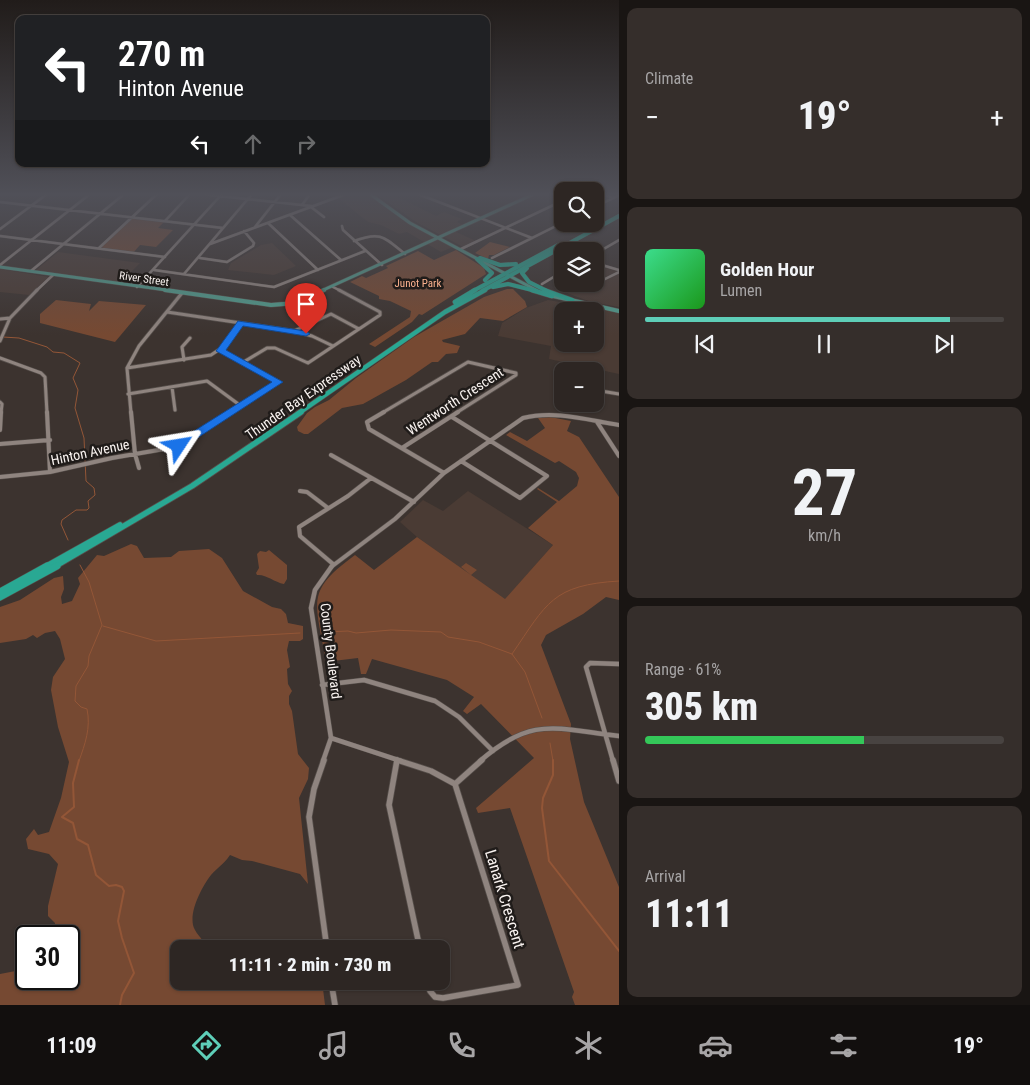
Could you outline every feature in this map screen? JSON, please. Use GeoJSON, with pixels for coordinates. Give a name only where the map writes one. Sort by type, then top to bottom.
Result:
{"type":"FeatureCollection","features":[{"type":"Feature","properties":{"kind":"highway","name":"Thunder Bay Expressway"},"geometry":{"type":"LineString","coordinates":[[0,592],[120,525],[190,483],[466,295],[570,241]]}},
{"type":"Feature","properties":{"kind":"highway"},"geometry":{"type":"LineString","coordinates":[[478,259],[508,266],[543,255]]}},
{"type":"Feature","properties":{"kind":"highway"},"geometry":{"type":"LineString","coordinates":[[543,255],[524,270],[524,278],[544,290],[572,300]]}},
{"type":"Feature","properties":{"kind":"highway"},"geometry":{"type":"LineString","coordinates":[[466,295],[492,274],[478,259]]}},
{"type":"Feature","properties":{"kind":"highway","name":"Thunder Bay Expressway"},"geometry":{"type":"LineString","coordinates":[[0,597],[107,537],[192,486],[250,448],[412,334],[507,274]]}},
{"type":"Feature","properties":{"kind":"highway"},"geometry":{"type":"LineString","coordinates":[[473,296],[494,287],[508,284],[519,285],[552,296]]}},
{"type":"Feature","properties":{"kind":"main road"},"geometry":{"type":"LineString","coordinates":[[333,287],[433,241]]}},
{"type":"Feature","properties":{"kind":"main road"},"geometry":{"type":"LineString","coordinates":[[445,241],[552,296],[619,310]]}},
{"type":"Feature","properties":{"kind":"main road","name":"River Street"},"geometry":{"type":"LineString","coordinates":[[0,266],[137,287],[285,306],[333,287]]}},
{"type":"Feature","properties":{"kind":"main road"},"geometry":{"type":"LineString","coordinates":[[507,274],[547,292],[572,300],[619,310]]}},
{"type":"Feature","properties":{"kind":"street"},"geometry":{"type":"LineString","coordinates":[[0,266],[32,241]]}},
{"type":"Feature","properties":{"kind":"street"},"geometry":{"type":"LineString","coordinates":[[40,241],[165,257]]}},
{"type":"Feature","properties":{"kind":"street"},"geometry":{"type":"LineString","coordinates":[[31,271],[68,241]]}},
{"type":"Feature","properties":{"kind":"street"},"geometry":{"type":"LineString","coordinates":[[99,248],[107,241]]}},
{"type":"Feature","properties":{"kind":"street"},"geometry":{"type":"LineString","coordinates":[[137,287],[180,241]]}},
{"type":"Feature","properties":{"kind":"street"},"geometry":{"type":"LineString","coordinates":[[184,274],[200,258],[213,241]]}},
{"type":"Feature","properties":{"kind":"street"},"geometry":{"type":"LineString","coordinates":[[210,244],[219,241]]}},
{"type":"Feature","properties":{"kind":"street"},"geometry":{"type":"LineString","coordinates":[[200,258],[227,262],[253,246],[254,243],[252,241]]}},
{"type":"Feature","properties":{"kind":"street"},"geometry":{"type":"LineString","coordinates":[[288,241],[318,270]]}},
{"type":"Feature","properties":{"kind":"street"},"geometry":{"type":"LineString","coordinates":[[319,241],[341,260]]}},
{"type":"Feature","properties":{"kind":"street"},"geometry":{"type":"LineString","coordinates":[[354,241],[382,265]]}},
{"type":"Feature","properties":{"kind":"street"},"geometry":{"type":"LineString","coordinates":[[388,241],[404,254]]}},
{"type":"Feature","properties":{"kind":"street"},"geometry":{"type":"LineString","coordinates":[[459,248],[476,241]]}},
{"type":"Feature","properties":{"kind":"street"},"geometry":{"type":"LineString","coordinates":[[492,258],[526,241]]}},
{"type":"Feature","properties":{"kind":"street"},"geometry":{"type":"LineString","coordinates":[[604,249],[617,241]]}},
{"type":"Feature","properties":{"kind":"street"},"geometry":{"type":"LineString","coordinates":[[154,270],[274,287],[365,251]]}},
{"type":"Feature","properties":{"kind":"street"},"geometry":{"type":"LineString","coordinates":[[604,267],[618,272]]}},
{"type":"Feature","properties":{"kind":"street"},"geometry":{"type":"LineString","coordinates":[[604,279],[618,272]]}},
{"type":"Feature","properties":{"kind":"street"},"geometry":{"type":"LineString","coordinates":[[0,341],[10,318],[26,299],[53,275]]}},
{"type":"Feature","properties":{"kind":"street"},"geometry":{"type":"LineString","coordinates":[[542,284],[554,277]]}},
{"type":"Feature","properties":{"kind":"street"},"geometry":{"type":"LineString","coordinates":[[242,363],[267,348],[271,348],[308,363],[380,315],[381,313],[333,287]]}},
{"type":"Feature","properties":{"kind":"street"},"geometry":{"type":"LineString","coordinates":[[139,468],[135,454],[127,368],[139,346],[182,293]]}},
{"type":"Feature","properties":{"kind":"street"},"geometry":{"type":"LineString","coordinates":[[167,312],[294,330],[333,346]]}},
{"type":"Feature","properties":{"kind":"street"},"geometry":{"type":"LineString","coordinates":[[294,330],[331,314],[359,329]]}},
{"type":"Feature","properties":{"kind":"street"},"geometry":{"type":"LineString","coordinates":[[0,319],[10,318]]}},
{"type":"Feature","properties":{"kind":"street"},"geometry":{"type":"LineString","coordinates":[[127,368],[204,357],[221,351],[241,323]]}},
{"type":"Feature","properties":{"kind":"street"},"geometry":{"type":"LineString","coordinates":[[184,360],[182,347],[190,338]]}},
{"type":"Feature","properties":{"kind":"street","name":"Hinton Avenue"},"geometry":{"type":"LineString","coordinates":[[0,477],[50,472],[176,447],[279,382],[221,351]]}},
{"type":"Feature","properties":{"kind":"street"},"geometry":{"type":"LineString","coordinates":[[0,358],[41,373],[45,377],[50,440],[50,472]]}},
{"type":"Feature","properties":{"kind":"street","name":"Wentworth Crescent"},"geometry":{"type":"LineString","coordinates":[[402,448],[516,375],[516,373],[468,362],[368,422],[369,429],[444,473]]}},
{"type":"Feature","properties":{"kind":"street"},"geometry":{"type":"LineString","coordinates":[[128,394],[209,381],[224,395],[241,406]]}},
{"type":"Feature","properties":{"kind":"street"},"geometry":{"type":"LineString","coordinates":[[172,387],[175,410]]}},
{"type":"Feature","properties":{"kind":"street"},"geometry":{"type":"LineString","coordinates":[[604,392],[619,394]]}},
{"type":"Feature","properties":{"kind":"street"},"geometry":{"type":"LineString","coordinates":[[0,402],[2,404],[0,430]]}},
{"type":"Feature","properties":{"kind":"street","name":"County Boulevard"},"geometry":{"type":"LineString","coordinates":[[326,940],[309,817],[314,789],[331,738],[311,602],[318,583],[333,564],[396,519],[444,473],[521,419],[530,415],[549,414],[619,425]]}},
{"type":"Feature","properties":{"kind":"street"},"geometry":{"type":"LineString","coordinates":[[452,417],[545,473],[547,478],[520,498],[461,461]]}},
{"type":"Feature","properties":{"kind":"street"},"geometry":{"type":"LineString","coordinates":[[597,422],[619,456]]}},
{"type":"Feature","properties":{"kind":"street"},"geometry":{"type":"LineString","coordinates":[[0,444],[50,440]]}},
{"type":"Feature","properties":{"kind":"street"},"geometry":{"type":"LineString","coordinates":[[331,455],[414,502]]}},
{"type":"Feature","properties":{"kind":"street"},"geometry":{"type":"LineString","coordinates":[[333,564],[300,536],[299,527],[371,478]]}},
{"type":"Feature","properties":{"kind":"street"},"geometry":{"type":"LineString","coordinates":[[300,491],[307,492],[328,508]]}},
{"type":"Feature","properties":{"kind":"street"},"geometry":{"type":"LineString","coordinates":[[619,664],[590,663],[586,667],[619,781]]}},
{"type":"Feature","properties":{"kind":"street"},"geometry":{"type":"LineString","coordinates":[[322,685],[364,680],[435,702],[453,712],[493,751]]}},
{"type":"Feature","properties":{"kind":"street"},"geometry":{"type":"LineString","coordinates":[[331,738],[431,771],[455,784],[493,751],[520,734],[533,730],[619,736]]}},
{"type":"Feature","properties":{"kind":"street"},"geometry":{"type":"LineString","coordinates":[[397,760],[389,805],[418,940]]}},
{"type":"Feature","properties":{"kind":"street","name":"Lanark Crescent"},"geometry":{"type":"LineString","coordinates":[[430,990],[435,997],[443,998],[518,985],[455,784]]}},
{"type":"Feature","properties":{"kind":"street"},"geometry":{"type":"LineString","coordinates":[[333,990],[335,1005]]}},
{"type":"Feature","properties":{"kind":"shaded area"},"geometry":{"type":"Polygon","coordinates":[[[422,241],[442,241],[453,247],[441,252],[422,241]]]}},
{"type":"Feature","properties":{"kind":"shaded area"},"geometry":{"type":"Polygon","coordinates":[[[452,241],[476,241],[463,247],[452,241]]]}},
{"type":"Feature","properties":{"kind":"shaded area"},"geometry":{"type":"Polygon","coordinates":[[[272,243],[296,266],[274,275],[228,270],[231,263],[261,245],[272,243]]]}},
{"type":"Feature","properties":{"kind":"shaded area"},"geometry":{"type":"Polygon","coordinates":[[[58,252],[140,263],[121,282],[36,270],[58,252]]]}},
{"type":"Feature","properties":{"kind":"shaded area"},"geometry":{"type":"Polygon","coordinates":[[[604,265],[619,270],[619,307],[604,304],[604,302],[591,302],[564,292],[604,292],[604,265]]]}},
{"type":"Feature","properties":{"kind":"shaded area"},"geometry":{"type":"Polygon","coordinates":[[[0,269],[49,277],[29,295],[0,292],[0,269]]]}},
{"type":"Feature","properties":{"kind":"shaded area"},"geometry":{"type":"Polygon","coordinates":[[[548,300],[560,302],[554,302],[554,352],[604,352],[604,309],[619,312],[619,374],[604,371],[604,362],[563,362],[549,359],[551,346],[498,336],[502,323],[526,308],[548,300]]]}},
{"type":"Feature","properties":{"kind":"shaded area"},"geometry":{"type":"Polygon","coordinates":[[[468,491],[553,545],[505,600],[417,537],[400,522],[423,500],[443,511],[468,491]]]}},
{"type":"Feature","properties":{"kind":"green space"},"geometry":{"type":"Polygon","coordinates":[[[107,241],[162,241],[156,247],[140,245],[133,253],[99,248],[107,241]]]}},
{"type":"Feature","properties":{"kind":"green space"},"geometry":{"type":"Polygon","coordinates":[[[490,242],[510,247],[494,255],[489,255],[488,259],[475,253],[490,242]]]}},
{"type":"Feature","properties":{"kind":"green space","name":"Junot Park"},"geometry":{"type":"Polygon","coordinates":[[[456,250],[484,268],[486,274],[422,315],[419,314],[412,322],[375,347],[369,344],[410,317],[411,311],[390,301],[379,299],[379,296],[350,282],[362,276],[366,278],[388,268],[386,266],[418,251],[434,260],[456,250]]]}},
{"type":"Feature","properties":{"kind":"green space"},"geometry":{"type":"Polygon","coordinates":[[[507,289],[513,289],[525,301],[527,307],[503,321],[480,318],[465,334],[442,340],[443,342],[460,346],[457,353],[446,354],[438,362],[432,362],[406,380],[363,404],[342,408],[308,434],[298,431],[297,427],[307,413],[329,400],[356,378],[414,337],[484,297],[507,289]]]}},
{"type":"Feature","properties":{"kind":"green space"},"geometry":{"type":"Polygon","coordinates":[[[56,300],[91,304],[89,311],[99,301],[146,305],[115,342],[40,323],[40,314],[56,300]]]}},
{"type":"Feature","properties":{"kind":"green space"},"geometry":{"type":"Polygon","coordinates":[[[550,417],[571,421],[567,431],[579,437],[619,497],[619,600],[606,597],[583,614],[546,635],[541,645],[571,724],[570,739],[584,802],[619,887],[619,1005],[575,1005],[572,997],[574,992],[510,808],[478,813],[476,808],[534,758],[481,704],[467,714],[463,711],[474,697],[447,680],[372,659],[366,674],[361,674],[358,658],[333,661],[332,656],[325,656],[317,609],[318,598],[321,588],[328,578],[355,555],[374,570],[417,537],[505,599],[553,545],[528,528],[557,502],[537,489],[559,501],[577,486],[579,478],[576,472],[559,461],[555,463],[506,435],[510,432],[527,441],[545,428],[538,418],[550,417]]]}},
{"type":"Feature","properties":{"kind":"green space"},"geometry":{"type":"Polygon","coordinates":[[[131,544],[137,546],[144,558],[171,557],[179,551],[209,549],[222,558],[243,591],[272,607],[281,609],[286,614],[288,623],[303,626],[303,639],[300,641],[289,641],[287,650],[290,667],[287,669],[288,684],[292,691],[289,696],[289,704],[292,711],[298,754],[309,768],[308,779],[299,798],[308,884],[300,874],[242,860],[230,855],[211,875],[201,892],[193,912],[193,925],[202,940],[170,940],[170,990],[323,990],[325,1005],[0,1005],[0,974],[15,971],[15,990],[80,990],[80,925],[55,925],[48,916],[48,906],[58,864],[49,854],[28,849],[26,839],[34,829],[38,835],[49,832],[61,798],[69,762],[58,727],[51,690],[53,677],[65,659],[60,639],[55,631],[45,633],[37,638],[33,635],[26,639],[0,643],[0,607],[20,600],[54,578],[63,576],[62,604],[72,601],[80,584],[78,578],[97,555],[104,556],[131,544]]]}},
{"type":"Feature","properties":{"kind":"green space"},"geometry":{"type":"Polygon","coordinates":[[[269,550],[287,565],[287,579],[284,584],[256,573],[259,568],[257,554],[260,551],[266,552],[269,550]]]}},
{"type":"Feature","properties":{"kind":"green space"},"geometry":{"type":"Polygon","coordinates":[[[466,563],[477,570],[471,575],[461,567],[466,563]]]}},
{"type":"Feature","properties":{"kind":"waterway"},"geometry":{"type":"LineString","coordinates":[[3,337],[19,338],[47,347],[53,352],[64,353],[80,363],[73,378],[78,390],[75,408],[84,438],[86,481],[94,488],[95,495],[88,501],[89,508],[87,510],[76,510],[62,520],[61,524],[68,540]]}},
{"type":"Feature","properties":{"kind":"waterway"},"geometry":{"type":"LineString","coordinates":[[79,761],[87,736],[88,716],[87,709],[81,707],[75,701],[76,686],[88,666],[89,656],[102,625],[89,582],[80,565]]}},
{"type":"Feature","properties":{"kind":"waterway"},"geometry":{"type":"LineString","coordinates":[[512,654],[544,610],[565,592],[597,583],[619,581]]}},
{"type":"Feature","properties":{"kind":"waterway"},"geometry":{"type":"LineString","coordinates":[[103,626],[156,641],[300,633]]}},
{"type":"Feature","properties":{"kind":"waterway"},"geometry":{"type":"LineString","coordinates":[[327,632],[348,631],[356,633],[391,630],[441,632],[448,637],[479,642],[512,654]]}},
{"type":"Feature","properties":{"kind":"waterway"},"geometry":{"type":"LineString","coordinates":[[512,654],[525,672],[542,718]]}},
{"type":"Feature","properties":{"kind":"waterway"},"geometry":{"type":"LineString","coordinates":[[550,743],[553,761]]}},
{"type":"Feature","properties":{"kind":"waterway"},"geometry":{"type":"LineString","coordinates":[[79,760],[73,783],[74,807],[62,817],[73,823],[77,839],[88,845],[96,875],[109,886],[116,885],[122,887],[124,891],[118,921],[134,973],[122,995],[120,1005]]}},
{"type":"Feature","properties":{"kind":"waterway"},"geometry":{"type":"LineString","coordinates":[[553,761],[553,775],[543,798],[542,808],[549,861],[619,951]]}},
{"type":"Feature","properties":{"kind":"route"},"geometry":{"type":"LineString","coordinates":[[179,446],[278,384],[279,382],[221,351],[241,323],[294,330],[306,334]]}}]}
